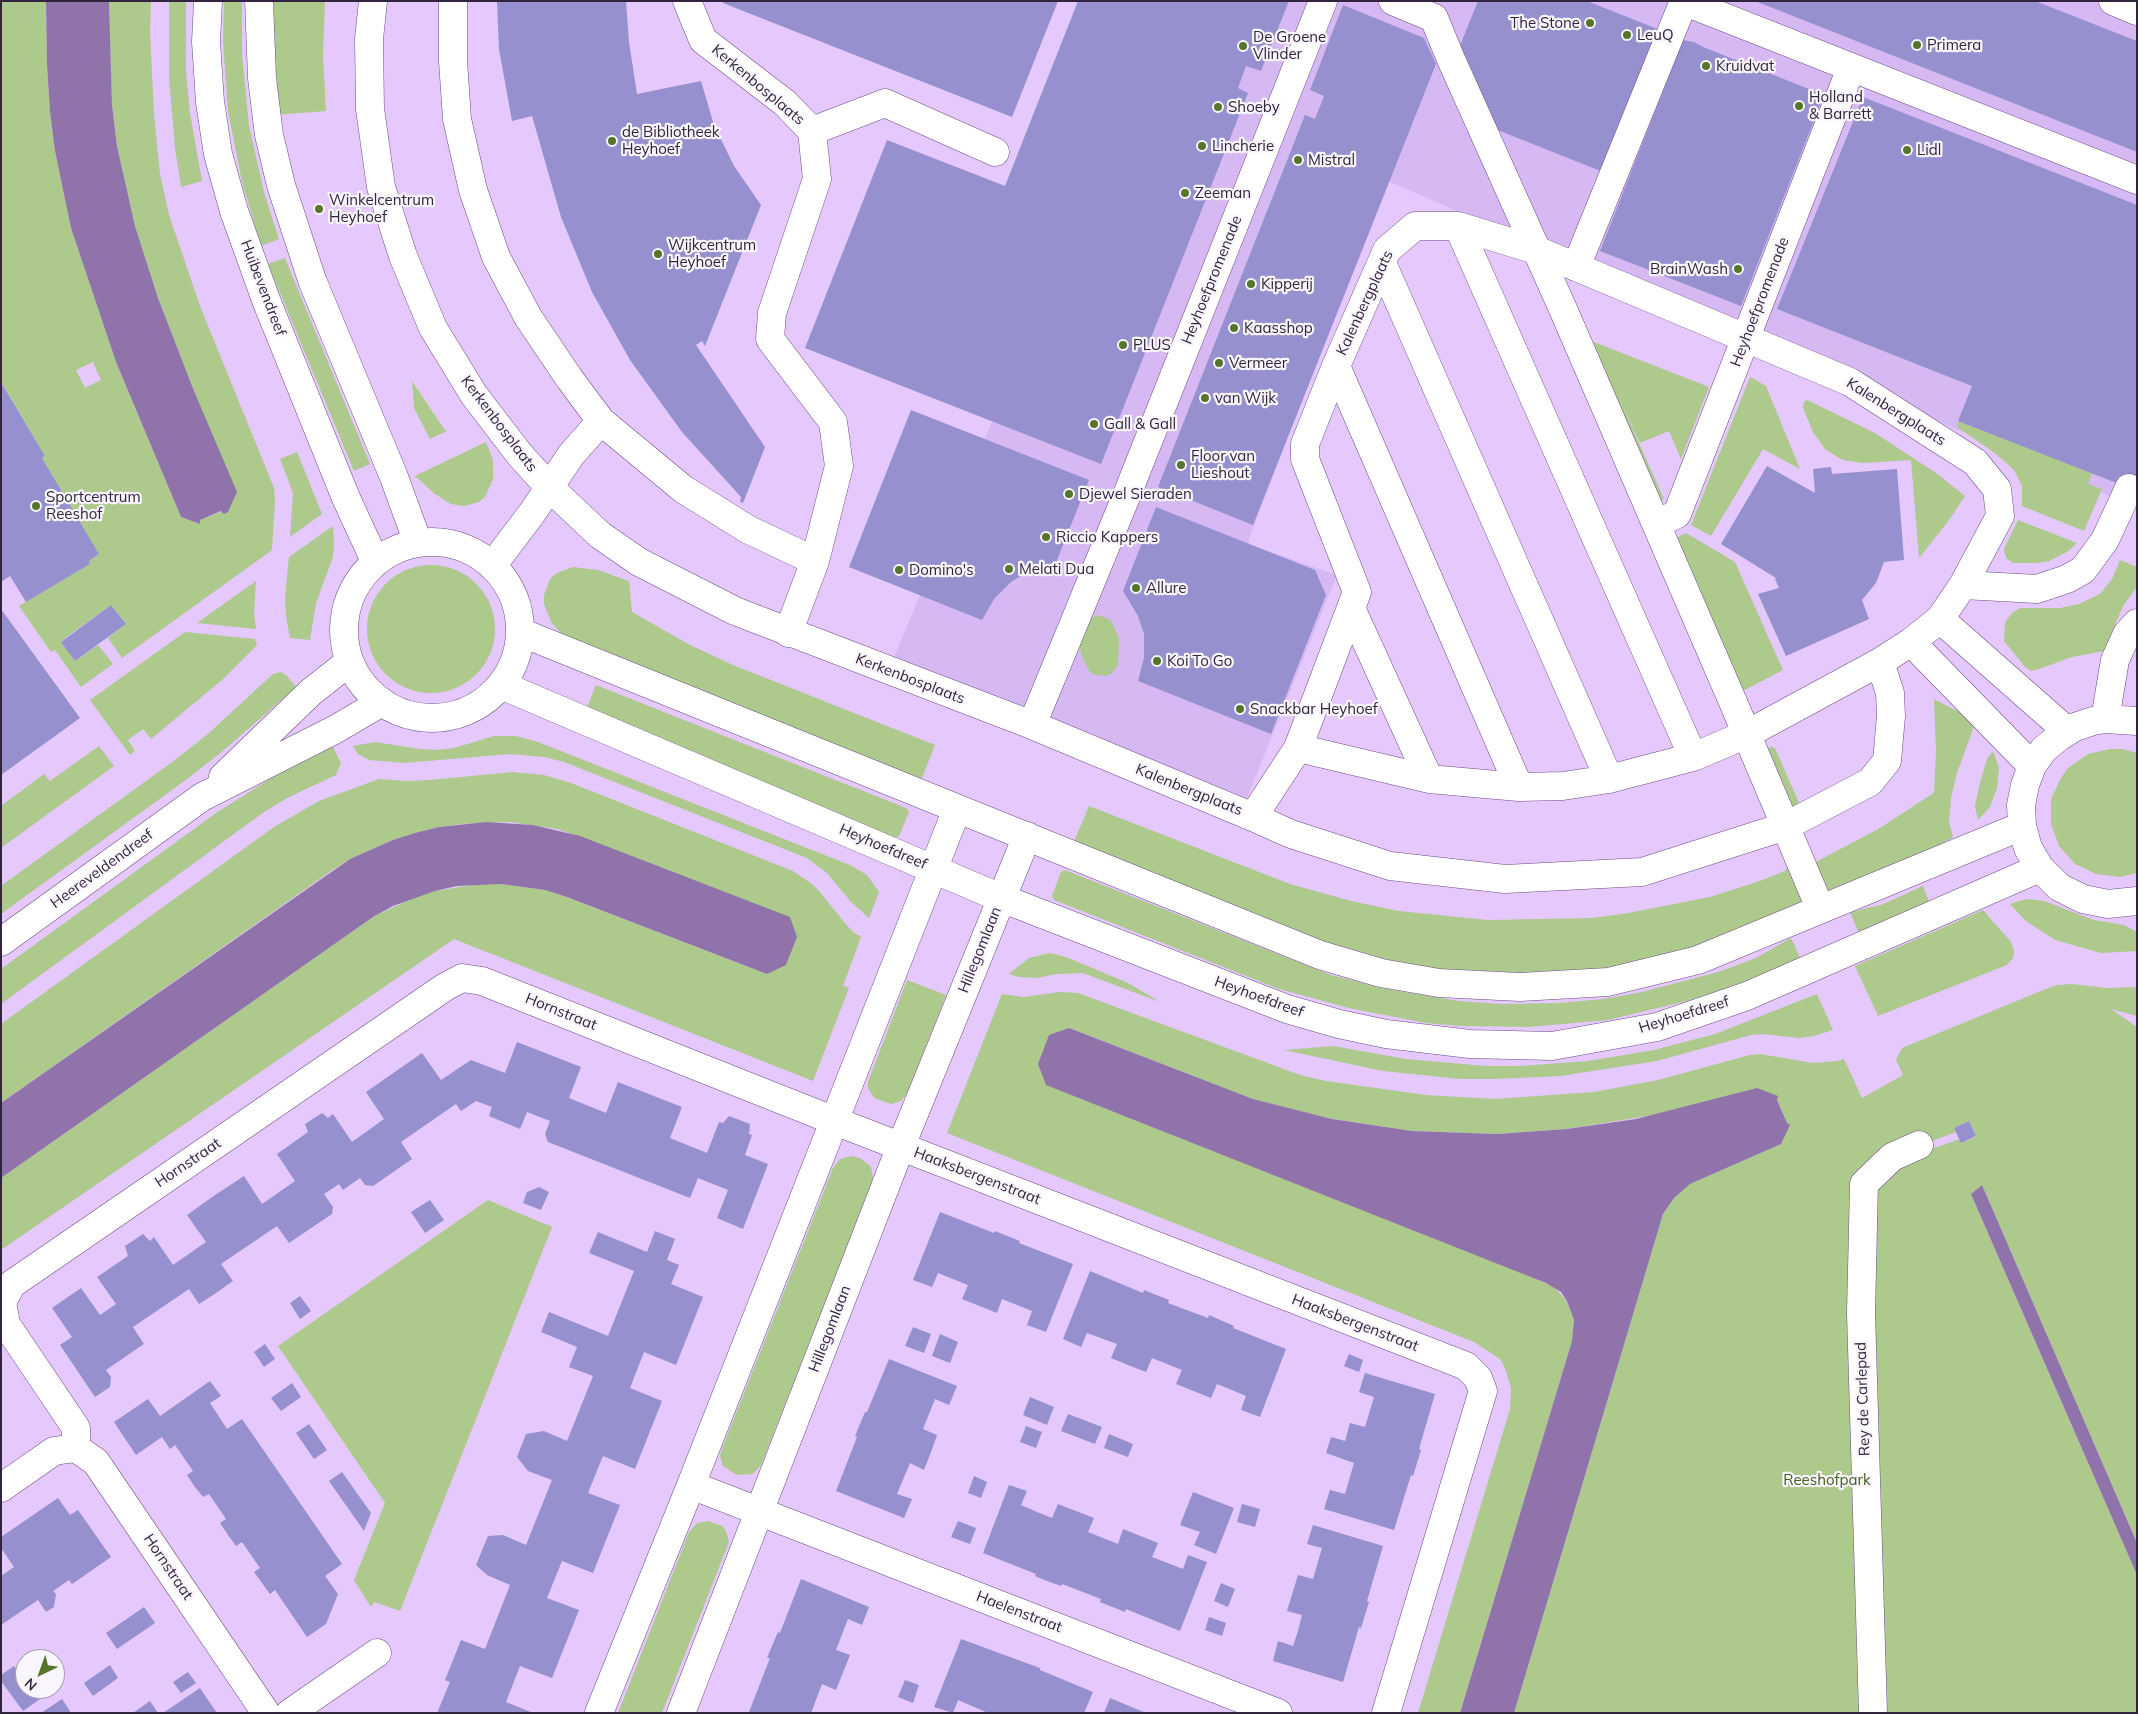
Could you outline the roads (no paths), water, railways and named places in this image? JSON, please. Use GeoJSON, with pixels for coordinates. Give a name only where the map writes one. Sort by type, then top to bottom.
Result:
{"type":"FeatureCollection","features":[{"type":"Feature","properties":{"kind":"street","name":"Huibevendreef"},"geometry":{"type":"LineString","coordinates":[[208,1],[206,42],[210,102],[218,154],[234,211],[266,300],[346,498],[375,561]]}},
{"type":"Feature","properties":{"kind":"street"},"geometry":{"type":"LineString","coordinates":[[259,1],[262,78],[268,125],[281,185],[312,280],[394,477],[418,543]]}},
{"type":"Feature","properties":{"kind":"street","name":"Kerkenbosplaats"},"geometry":{"type":"LineString","coordinates":[[373,1],[369,39],[370,108],[382,187],[403,256],[433,328],[474,395],[520,455],[549,487],[600,535],[639,562],[735,611],[1032,726]]}},
{"type":"Feature","properties":{"kind":"street"},"geometry":{"type":"LineString","coordinates":[[453,1],[453,61],[457,119],[473,190],[496,257],[528,317],[569,378],[602,422],[683,489],[749,530],[814,561]]}},
{"type":"Feature","properties":{"kind":"street","name":"Kerkenbosplaats"},"geometry":{"type":"LineString","coordinates":[[688,1],[703,40],[785,103],[812,131],[817,179],[772,313],[770,339],[833,422],[839,466],[814,561],[788,633]]}},
{"type":"Feature","properties":{"kind":"street","name":"Heyhoefpromenade"},"geometry":{"type":"LineString","coordinates":[[1032,726],[1130,487],[1323,1]]}},
{"type":"Feature","properties":{"kind":"street"},"geometry":{"type":"LineString","coordinates":[[1393,1],[1438,9],[1450,57],[1656,524],[1820,908]]}},
{"type":"Feature","properties":{"kind":"street"},"geometry":{"type":"LineString","coordinates":[[1576,267],[1684,1],[2137,180]]}},
{"type":"Feature","properties":{"kind":"street"},"geometry":{"type":"LineString","coordinates":[[2113,1],[2137,11]]}},
{"type":"Feature","properties":{"kind":"street","name":"Heyhoefpromenade"},"geometry":{"type":"LineString","coordinates":[[1656,524],[1677,514],[1851,68]]}},
{"type":"Feature","properties":{"kind":"street"},"geometry":{"type":"LineString","coordinates":[[812,131],[885,103],[995,152]]}},
{"type":"Feature","properties":{"kind":"street","name":"Kalenbergplaats"},"geometry":{"type":"LineString","coordinates":[[1032,726],[1253,817],[1298,748],[1357,592],[1304,458],[1305,444],[1336,366],[1387,250],[1415,226],[1458,226],[1536,250],[1850,382],[1975,462],[1998,489],[2000,516],[1963,585],[1940,619],[1911,642],[1880,662],[1747,734],[1693,757],[1609,779],[1563,786],[1519,787],[1429,779],[1298,748]]}},
{"type":"Feature","properties":{"kind":"street"},"geometry":{"type":"LineString","coordinates":[[1458,226],[1693,757]]}},
{"type":"Feature","properties":{"kind":"street"},"geometry":{"type":"LineString","coordinates":[[1382,262],[1609,779]]}},
{"type":"Feature","properties":{"kind":"street"},"geometry":{"type":"LineString","coordinates":[[1336,366],[1519,787]]}},
{"type":"Feature","properties":{"kind":"street"},"geometry":{"type":"LineString","coordinates":[[492,566],[532,514],[571,455],[602,422]]}},
{"type":"Feature","properties":{"kind":"street"},"geometry":{"type":"LineString","coordinates":[[1963,585],[2037,589],[2067,579],[2083,570],[2105,540],[2129,488]]}},
{"type":"Feature","properties":{"kind":"street"},"geometry":{"type":"LineString","coordinates":[[418,543],[452,544],[476,553],[492,566],[504,579],[515,602],[520,632],[513,665],[500,685],[487,698],[471,709],[440,718],[409,715],[382,702],[359,680],[349,662],[343,638],[346,609],[356,586],[375,561],[398,548],[418,543]]}},
{"type":"Feature","properties":{"kind":"street"},"geometry":{"type":"LineString","coordinates":[[1351,608],[1429,779]]}},
{"type":"Feature","properties":{"kind":"street"},"geometry":{"type":"LineString","coordinates":[[1940,619],[2067,732]]}},
{"type":"Feature","properties":{"kind":"street"},"geometry":{"type":"LineString","coordinates":[[2105,719],[2115,660],[2127,634],[2137,623]]}},
{"type":"Feature","properties":{"kind":"street"},"geometry":{"type":"LineString","coordinates":[[520,632],[1320,955],[1380,973],[1439,983],[1520,987],[1608,982],[1698,960],[2022,826]]}},
{"type":"Feature","properties":{"kind":"street"},"geometry":{"type":"LineString","coordinates":[[1911,642],[2032,766]]}},
{"type":"Feature","properties":{"kind":"street","name":"Heereveldendreef"},"geometry":{"type":"LineString","coordinates":[[1,942],[202,797],[311,692],[349,662]]}},
{"type":"Feature","properties":{"kind":"street"},"geometry":{"type":"LineString","coordinates":[[1253,817],[1291,834],[1390,866],[1505,879],[1642,872],[1786,826],[1870,782],[1887,761],[1891,716],[1890,694],[1880,662]]}},
{"type":"Feature","properties":{"kind":"street","name":"Heyhoefdreef"},"geometry":{"type":"LineString","coordinates":[[500,685],[1001,898],[1287,1009],[1339,1024],[1386,1034],[1470,1044],[1552,1046],[1657,1027],[1747,996],[2040,868]]}},
{"type":"Feature","properties":{"kind":"street","name":"Heereveldendreef"},"geometry":{"type":"LineString","coordinates":[[202,797],[336,729],[382,702]]}},
{"type":"Feature","properties":{"kind":"street"},"geometry":{"type":"LineString","coordinates":[[2136,903],[2108,904],[2082,899],[2059,887],[2040,868],[2028,848],[2022,826],[2021,805],[2023,791],[2032,766],[2044,749],[2067,732],[2084,724],[2105,719],[2137,721]]}},
{"type":"Feature","properties":{"kind":"street"},"geometry":{"type":"LineString","coordinates":[[599,1713],[691,1485],[957,809]]}},
{"type":"Feature","properties":{"kind":"street","name":"Hillegomlaan"},"geometry":{"type":"LineString","coordinates":[[681,1713],[901,1146],[1027,836]]}},
{"type":"Feature","properties":{"kind":"street","name":"Hornstraat"},"geometry":{"type":"LineString","coordinates":[[266,1713],[96,1462],[76,1448],[76,1428],[6,1324],[2,1302],[12,1284],[445,987],[462,978],[482,981],[835,1121]]}},
{"type":"Feature","properties":{"kind":"street"},"geometry":{"type":"LineString","coordinates":[[835,1121],[901,1146]]}},
{"type":"Feature","properties":{"kind":"street","name":"Rey de Carlepad"},"geometry":{"type":"LineString","coordinates":[[1873,1713],[1860,1313],[1864,1184],[1892,1157],[1919,1145]]}},
{"type":"Feature","properties":{"kind":"street","name":"Haaksbergenstraat"},"geometry":{"type":"LineString","coordinates":[[901,1146],[1466,1366],[1478,1378],[1483,1391],[1386,1713]]}},
{"type":"Feature","properties":{"kind":"street"},"geometry":{"type":"LineString","coordinates":[[1,1488],[54,1451],[76,1448]]}},
{"type":"Feature","properties":{"kind":"street"},"geometry":{"type":"LineString","coordinates":[[691,1485],[759,1511]]}},
{"type":"Feature","properties":{"kind":"street","name":"Haelenstraat"},"geometry":{"type":"LineString","coordinates":[[759,1511],[1278,1713]]}},
{"type":"Feature","properties":{"kind":"street"},"geometry":{"type":"LineString","coordinates":[[290,1713],[377,1653]]}},
{"type":"Feature","properties":{"kind":"place","name":"The Stone"},"geometry":{"type":"Point","coordinates":[1590,23]}},
{"type":"Feature","properties":{"kind":"place","name":"LeuQ"},"geometry":{"type":"Point","coordinates":[1627,35]}},
{"type":"Feature","properties":{"kind":"place","name":"Primera"},"geometry":{"type":"Point","coordinates":[1917,45]}},
{"type":"Feature","properties":{"kind":"place","name":"De Groene Vlinder"},"geometry":{"type":"Point","coordinates":[1243,46]}},
{"type":"Feature","properties":{"kind":"place","name":"Kruidvat"},"geometry":{"type":"Point","coordinates":[1706,66]}},
{"type":"Feature","properties":{"kind":"place","name":"Holland & Barrett"},"geometry":{"type":"Point","coordinates":[1799,106]}},
{"type":"Feature","properties":{"kind":"place","name":"Shoeby"},"geometry":{"type":"Point","coordinates":[1218,107]}},
{"type":"Feature","properties":{"kind":"place","name":"de Bibliotheek Heyhoef"},"geometry":{"type":"Point","coordinates":[612,141]}},
{"type":"Feature","properties":{"kind":"place","name":"Lincherie"},"geometry":{"type":"Point","coordinates":[1202,146]}},
{"type":"Feature","properties":{"kind":"place","name":"Lidl"},"geometry":{"type":"Point","coordinates":[1907,150]}},
{"type":"Feature","properties":{"kind":"place","name":"Mistral"},"geometry":{"type":"Point","coordinates":[1298,160]}},
{"type":"Feature","properties":{"kind":"place","name":"Zeeman"},"geometry":{"type":"Point","coordinates":[1185,193]}},
{"type":"Feature","properties":{"kind":"place","name":"Winkelcentrum Heyhoef"},"geometry":{"type":"Point","coordinates":[319,209]}},
{"type":"Feature","properties":{"kind":"place","name":"Wijkcentrum Heyhoef"},"geometry":{"type":"Point","coordinates":[658,254]}},
{"type":"Feature","properties":{"kind":"place","name":"BrainWash"},"geometry":{"type":"Point","coordinates":[1738,269]}},
{"type":"Feature","properties":{"kind":"place","name":"Kipperij"},"geometry":{"type":"Point","coordinates":[1251,284]}},
{"type":"Feature","properties":{"kind":"place","name":"Kaasshop"},"geometry":{"type":"Point","coordinates":[1234,328]}},
{"type":"Feature","properties":{"kind":"place","name":"PLUS"},"geometry":{"type":"Point","coordinates":[1123,345]}},
{"type":"Feature","properties":{"kind":"place","name":"Vermeer"},"geometry":{"type":"Point","coordinates":[1219,363]}},
{"type":"Feature","properties":{"kind":"place","name":"van Wijk"},"geometry":{"type":"Point","coordinates":[1205,398]}},
{"type":"Feature","properties":{"kind":"place","name":"Gall & Gall"},"geometry":{"type":"Point","coordinates":[1094,424]}},
{"type":"Feature","properties":{"kind":"place","name":"Floor van Lieshout"},"geometry":{"type":"Point","coordinates":[1181,465]}},
{"type":"Feature","properties":{"kind":"place","name":"Djewel Sieraden"},"geometry":{"type":"Point","coordinates":[1069,494]}},
{"type":"Feature","properties":{"kind":"place","name":"Sportcentrum Reeshof"},"geometry":{"type":"Point","coordinates":[36,506]}},
{"type":"Feature","properties":{"kind":"place","name":"Riccio Kappers"},"geometry":{"type":"Point","coordinates":[1046,537]}},
{"type":"Feature","properties":{"kind":"place","name":"Melati Dua"},"geometry":{"type":"Point","coordinates":[1009,569]}},
{"type":"Feature","properties":{"kind":"place","name":"Domino's"},"geometry":{"type":"Point","coordinates":[899,570]}},
{"type":"Feature","properties":{"kind":"place","name":"Allure"},"geometry":{"type":"Point","coordinates":[1136,588]}},
{"type":"Feature","properties":{"kind":"place","name":"Koi To Go"},"geometry":{"type":"Point","coordinates":[1157,661]}},
{"type":"Feature","properties":{"kind":"place","name":"Snackbar Heyhoef"},"geometry":{"type":"Point","coordinates":[1240,709]}},
{"type":"Feature","properties":{"kind":"park label","name":"Reeshofpark"},"geometry":{"type":"Point","coordinates":[1827,1480]}}]}
